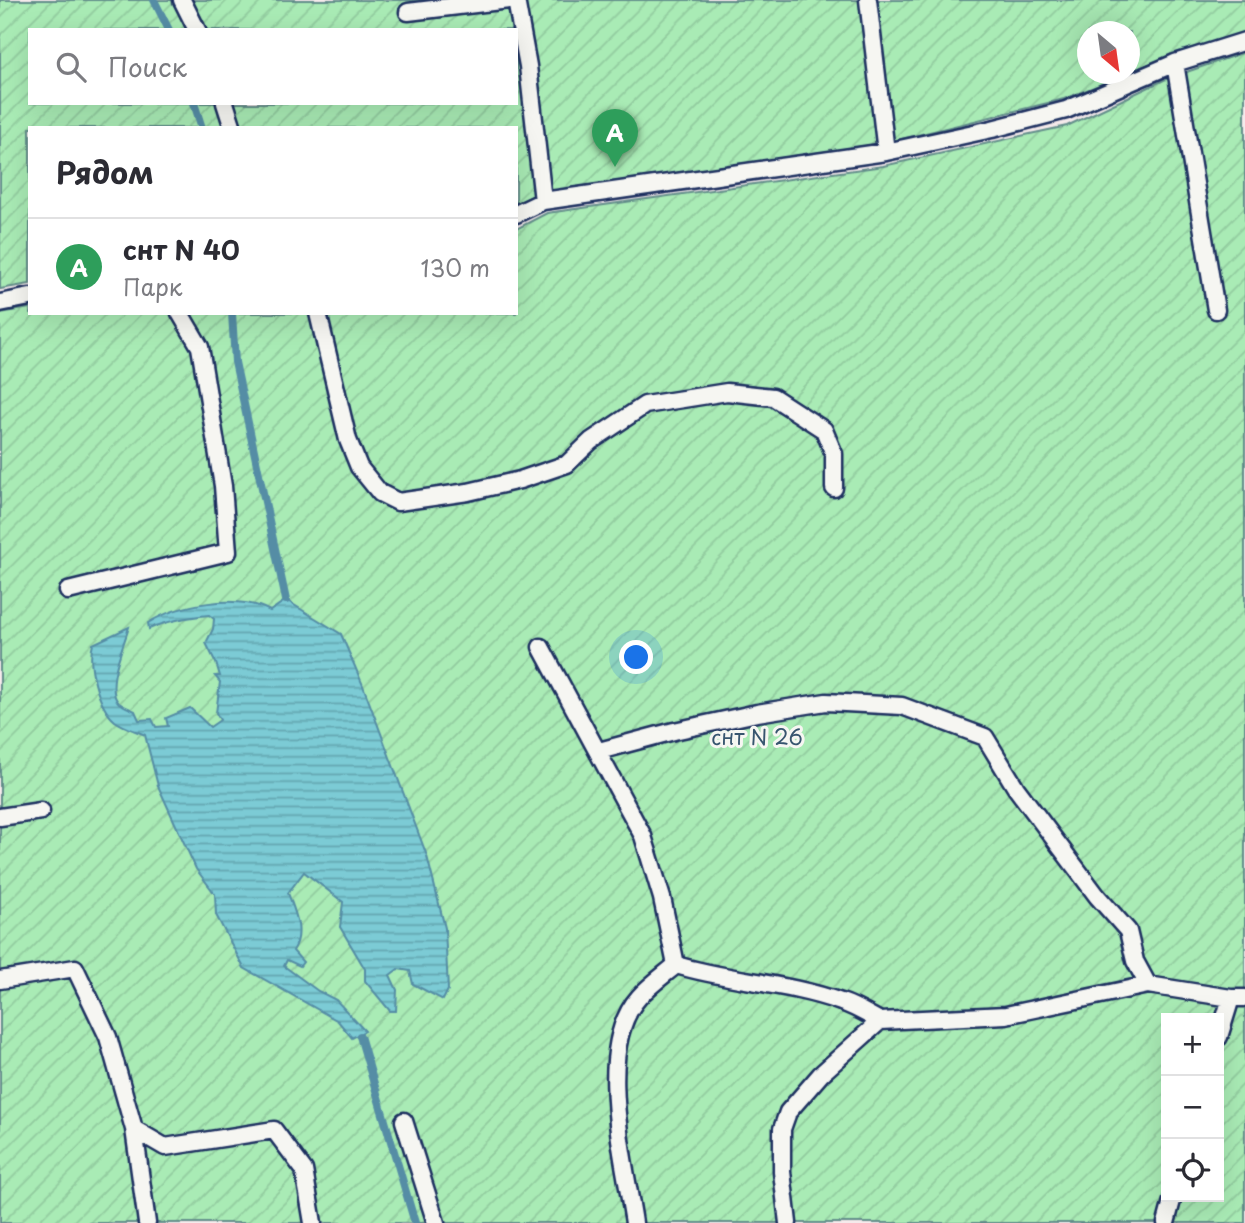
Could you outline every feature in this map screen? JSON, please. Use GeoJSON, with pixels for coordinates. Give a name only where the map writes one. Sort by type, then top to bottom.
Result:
{"type":"FeatureCollection","features":[{"type":"Feature","properties":{"kind":"lane"},"geometry":{"type":"LineString","coordinates":[[182,0],[196,28]]}},
{"type":"Feature","properties":{"kind":"lane"},"geometry":{"type":"LineString","coordinates":[[408,12],[509,0]]}},
{"type":"Feature","properties":{"kind":"lane"},"geometry":{"type":"LineString","coordinates":[[516,0],[534,106],[543,201]]}},
{"type":"Feature","properties":{"kind":"lane"},"geometry":{"type":"LineString","coordinates":[[868,0],[886,152]]}},
{"type":"Feature","properties":{"kind":"lane"},"geometry":{"type":"LineString","coordinates":[[518,213],[543,201],[886,152],[1066,110],[1175,64],[1245,41]]}},
{"type":"Feature","properties":{"kind":"lane"},"geometry":{"type":"LineString","coordinates":[[1175,64],[1216,310]]}},
{"type":"Feature","properties":{"kind":"lane"},"geometry":{"type":"LineString","coordinates":[[226,105],[232,126]]}},
{"type":"Feature","properties":{"kind":"lane"},"geometry":{"type":"LineString","coordinates":[[0,303],[28,297]]}},
{"type":"Feature","properties":{"kind":"lane"},"geometry":{"type":"LineString","coordinates":[[68,591],[228,552],[223,486],[200,346],[181,315]]}},
{"type":"Feature","properties":{"kind":"lane"},"geometry":{"type":"LineString","coordinates":[[318,315],[348,440],[359,467],[380,493],[398,502],[468,492],[520,480],[567,464],[591,441],[645,405],[727,392],[773,397],[824,430],[834,454],[834,488]]}},
{"type":"Feature","properties":{"kind":"lane"},"geometry":{"type":"LineString","coordinates":[[541,647],[643,836],[662,898],[676,965]]}},
{"type":"Feature","properties":{"kind":"lane"},"geometry":{"type":"LineString","coordinates":[[599,751],[757,713],[826,702],[902,706],[985,737],[1016,788],[1097,896],[1128,931],[1135,961],[1148,985]]}},
{"type":"Feature","properties":{"kind":"lane"},"geometry":{"type":"LineString","coordinates":[[0,817],[41,811]]}},
{"type":"Feature","properties":{"kind":"lane"},"geometry":{"type":"LineString","coordinates":[[676,965],[812,993],[842,1002],[880,1021],[1006,1015],[1148,985],[1238,998],[1224,1027]]}},
{"type":"Feature","properties":{"kind":"lane"},"geometry":{"type":"LineString","coordinates":[[634,1223],[613,1076],[620,1031],[638,998],[676,965]]}},
{"type":"Feature","properties":{"kind":"lane"},"geometry":{"type":"LineString","coordinates":[[0,980],[75,968],[108,1037],[134,1129],[148,1223]]}},
{"type":"Feature","properties":{"kind":"lane"},"geometry":{"type":"LineString","coordinates":[[788,1223],[782,1172],[782,1129],[789,1112],[821,1074],[880,1021]]}},
{"type":"Feature","properties":{"kind":"lane"},"geometry":{"type":"LineString","coordinates":[[404,1121],[436,1223]]}},
{"type":"Feature","properties":{"kind":"lane"},"geometry":{"type":"LineString","coordinates":[[134,1129],[164,1147],[274,1130],[304,1170],[313,1223]]}},
{"type":"Feature","properties":{"kind":"lane"},"geometry":{"type":"LineString","coordinates":[[1166,1223],[1172,1202]]}},
{"type":"Feature","properties":{"kind":"green space"},"geometry":{"type":"Polygon","coordinates":[[[0,0],[1245,0],[1245,33],[1174,54],[1140,68],[1140,21],[1077,21],[1077,84],[1102,84],[1064,99],[885,143],[543,192],[518,202],[518,126],[28,126],[28,284],[0,289],[0,0]]]}},
{"type":"Feature","properties":{"kind":"green space","name":"снт N 26"},"geometry":{"type":"Polygon","coordinates":[[[1245,52],[1245,1223],[0,1223],[0,313],[28,308],[28,315],[518,315],[518,228],[547,213],[883,166],[1067,126],[1166,79],[1245,52]]]}},
{"type":"Feature","properties":{"kind":"water"},"geometry":{"type":"Polygon","coordinates":[[[286,600],[341,634],[427,856],[445,928],[448,990],[443,1000],[413,984],[410,971],[398,969],[390,975],[397,990],[396,1011],[390,1011],[365,981],[365,969],[340,927],[343,902],[304,872],[288,893],[299,930],[293,951],[303,962],[300,966],[287,960],[284,966],[318,991],[336,1000],[365,1031],[352,1038],[338,1021],[244,968],[216,915],[215,894],[196,869],[158,786],[145,735],[118,723],[109,714],[99,696],[93,673],[93,644],[129,627],[114,677],[115,696],[119,703],[135,711],[139,720],[152,719],[156,727],[168,726],[166,718],[190,708],[210,727],[220,720],[216,713],[220,682],[215,676],[220,676],[206,643],[213,629],[214,619],[209,615],[194,617],[149,629],[148,623],[175,611],[208,603],[241,603],[270,611],[286,600]]]}},
{"type":"Feature","properties":{"kind":"waterway"},"geometry":{"type":"LineString","coordinates":[[154,0],[168,28]]}},
{"type":"Feature","properties":{"kind":"waterway"},"geometry":{"type":"LineString","coordinates":[[195,105],[201,126]]}},
{"type":"Feature","properties":{"kind":"waterway"},"geometry":{"type":"LineString","coordinates":[[232,315],[235,362],[286,600]]}},
{"type":"Feature","properties":{"kind":"waterway"},"geometry":{"type":"LineString","coordinates":[[360,1036],[415,1223]]}},
{"type":"Feature","properties":{"kind":"place","name":"снт N 40"},"geometry":{"type":"Point","coordinates":[615,167]}}]}
